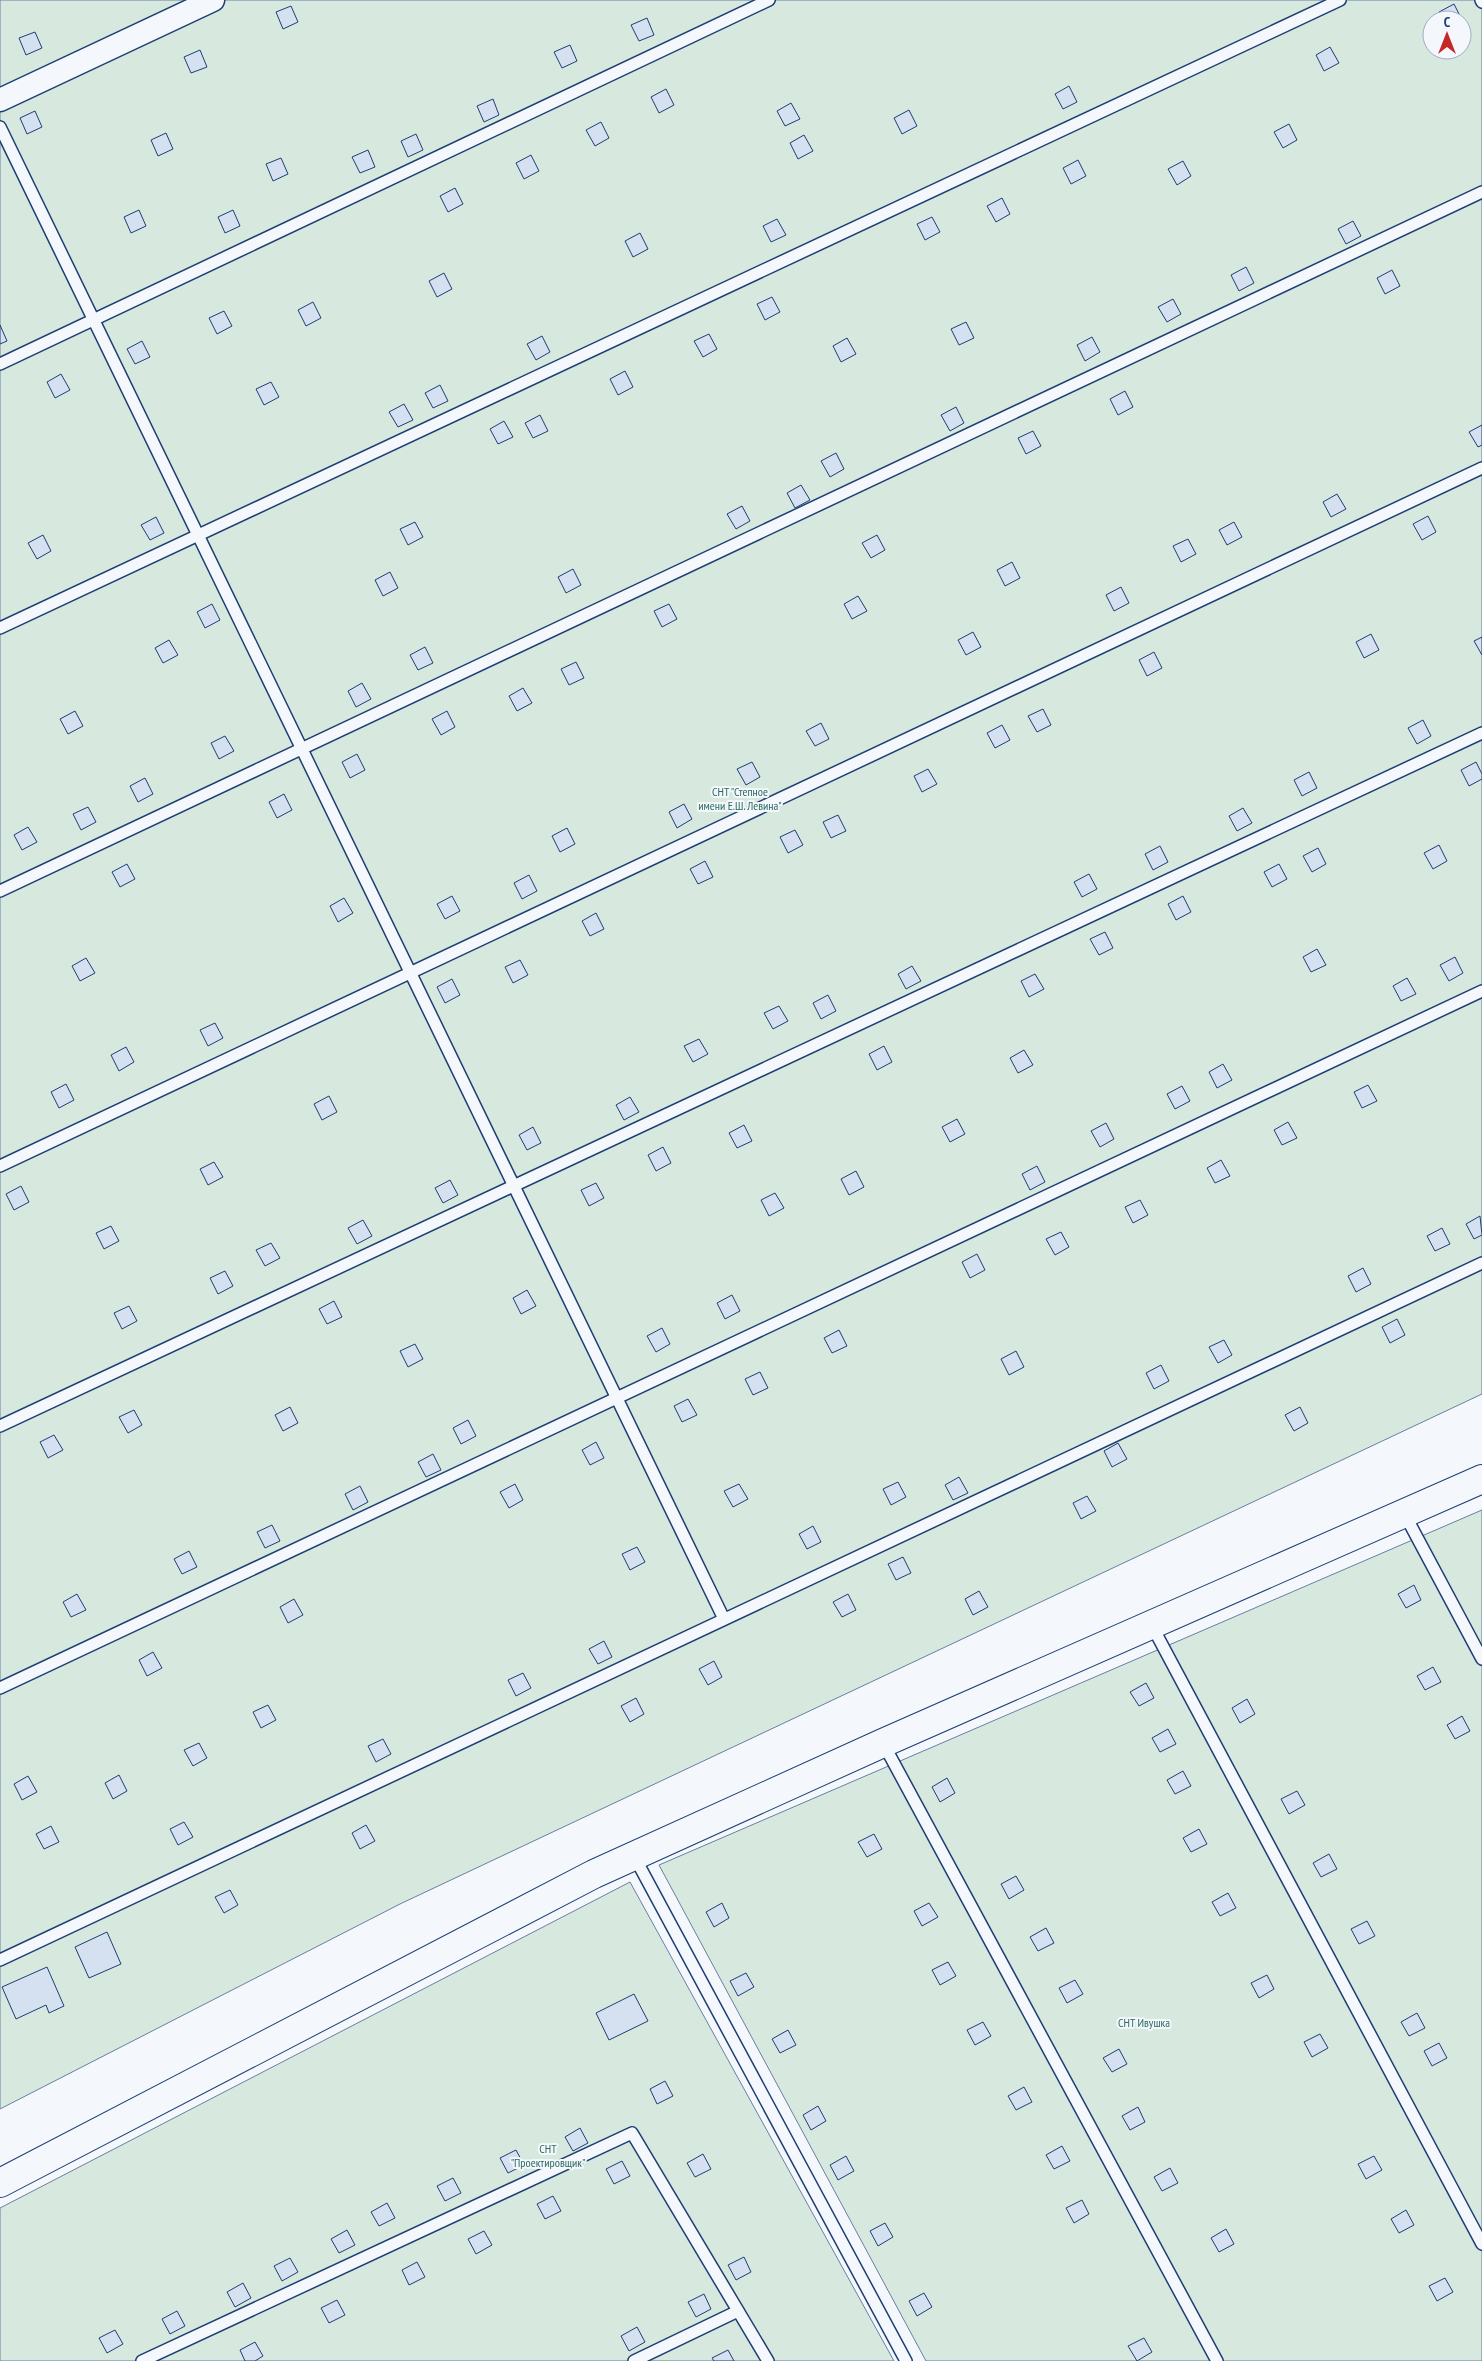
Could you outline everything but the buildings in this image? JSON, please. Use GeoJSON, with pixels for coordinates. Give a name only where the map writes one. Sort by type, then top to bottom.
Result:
{"type":"FeatureCollection","features":[{"type":"Feature","properties":{"kind":"street"},"geometry":{"type":"LineString","coordinates":[[0,100],[213,0]]}},
{"type":"Feature","properties":{"kind":"street"},"geometry":{"type":"LineString","coordinates":[[0,2183],[594,1874],[1150,1624],[1482,1479]]}},
{"type":"Feature","properties":{"kind":"lane"},"geometry":{"type":"LineString","coordinates":[[0,364],[769,0]]}},
{"type":"Feature","properties":{"kind":"lane"},"geometry":{"type":"LineString","coordinates":[[0,628],[1340,0]]}},
{"type":"Feature","properties":{"kind":"lane"},"geometry":{"type":"LineString","coordinates":[[0,127],[724,1619]]}},
{"type":"Feature","properties":{"kind":"lane"},"geometry":{"type":"LineString","coordinates":[[0,892],[1482,192]]}},
{"type":"Feature","properties":{"kind":"lane"},"geometry":{"type":"LineString","coordinates":[[0,1166],[1482,468]]}},
{"type":"Feature","properties":{"kind":"lane"},"geometry":{"type":"LineString","coordinates":[[0,1426],[1482,733]]}},
{"type":"Feature","properties":{"kind":"lane"},"geometry":{"type":"LineString","coordinates":[[0,1688],[1482,991]]}},
{"type":"Feature","properties":{"kind":"lane"},"geometry":{"type":"LineString","coordinates":[[0,1960],[1482,1262]]}},
{"type":"Feature","properties":{"kind":"lane"},"geometry":{"type":"LineString","coordinates":[[1404,1513],[1482,1659]]}},
{"type":"Feature","properties":{"kind":"lane"},"geometry":{"type":"LineString","coordinates":[[1150,1624],[1482,2244]]}},
{"type":"Feature","properties":{"kind":"lane"},"geometry":{"type":"LineString","coordinates":[[883,1743],[1217,2361]]}},
{"type":"Feature","properties":{"kind":"lane"},"geometry":{"type":"LineString","coordinates":[[634,1856],[906,2361]]}},
{"type":"Feature","properties":{"kind":"lane"},"geometry":{"type":"LineString","coordinates":[[142,2361],[632,2134],[768,2361]]}},
{"type":"Feature","properties":{"kind":"lane"},"geometry":{"type":"LineString","coordinates":[[634,2361],[738,2311]]}},
{"type":"Feature","properties":{"kind":"green space","name":"СНТ \"Степное имени Е.Ш. Левина\""},"geometry":{"type":"Polygon","coordinates":[[[0,0],[1482,0],[1482,1394],[400,1904],[0,2109],[0,0]]]}},
{"type":"Feature","properties":{"kind":"green space","name":"СНТ Ивушка"},"geometry":{"type":"Polygon","coordinates":[[[1482,1510],[1482,2361],[926,2361],[659,1865],[1482,1510]]]}},
{"type":"Feature","properties":{"kind":"green space","name":"СНТ \"Проектировщик\""},"geometry":{"type":"Polygon","coordinates":[[[630,1882],[894,2361],[0,2361],[0,2208],[630,1882]]]}}]}
